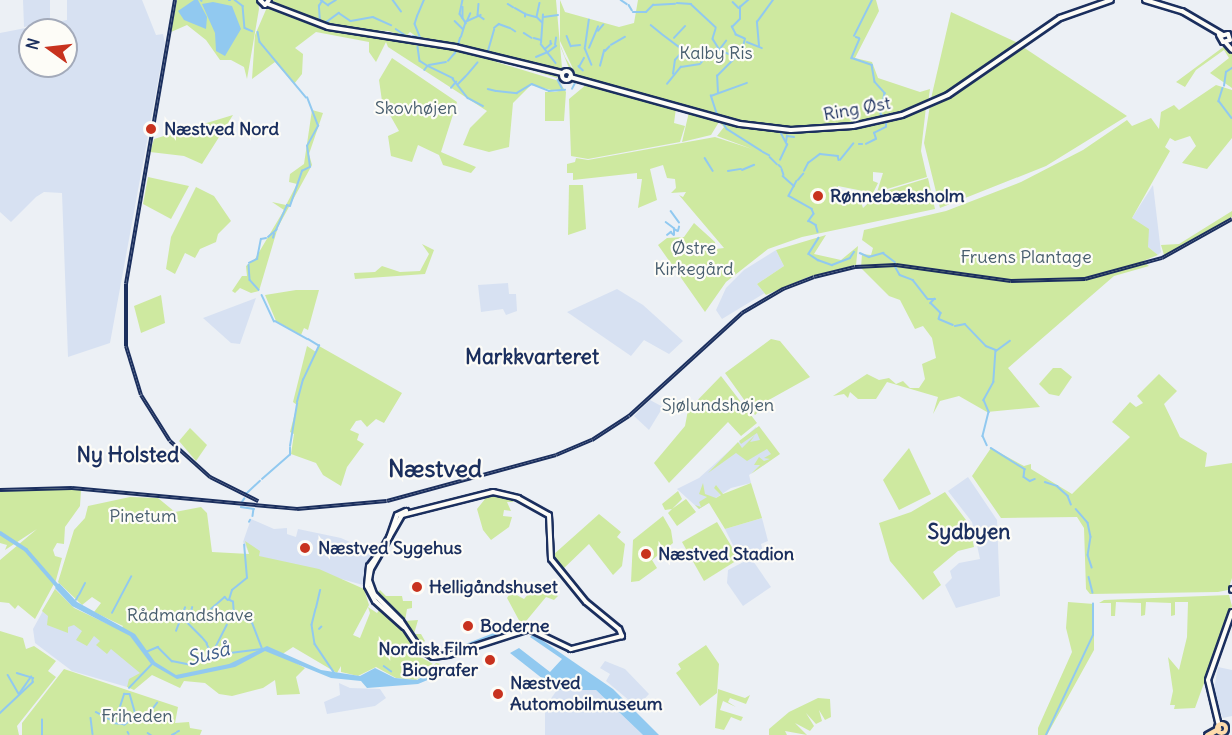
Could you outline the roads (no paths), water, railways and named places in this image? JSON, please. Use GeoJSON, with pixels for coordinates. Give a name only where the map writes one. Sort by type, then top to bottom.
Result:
{"type":"FeatureCollection","features":[{"type":"Feature","properties":{"kind":"main road"},"geometry":{"type":"LineString","coordinates":[[260,0],[262,4],[269,2]]}},
{"type":"Feature","properties":{"kind":"main road","name":"Ring Øst"},"geometry":{"type":"LineString","coordinates":[[269,2],[280,9],[328,27],[455,47],[570,75],[756,126],[808,130],[853,126],[930,104],[988,71],[1060,18],[1111,0]]}},
{"type":"Feature","properties":{"kind":"main road"},"geometry":{"type":"LineString","coordinates":[[1145,0],[1175,8],[1222,36],[1230,37]]}},
{"type":"Feature","properties":{"kind":"main road"},"geometry":{"type":"LineString","coordinates":[[1222,36],[1230,37]]}},
{"type":"Feature","properties":{"kind":"main road"},"geometry":{"type":"LineString","coordinates":[[1230,37],[1232,49]]}},
{"type":"Feature","properties":{"kind":"main road"},"geometry":{"type":"LineString","coordinates":[[486,492],[518,498],[550,517],[550,554],[582,597],[604,621],[620,629],[622,636],[571,649],[540,632],[525,630],[448,655],[426,654],[397,616],[373,598],[366,576],[391,538],[397,521],[402,515],[416,510],[486,492]]}},
{"type":"Feature","properties":{"kind":"main road"},"geometry":{"type":"LineString","coordinates":[[407,630],[374,594],[369,580],[400,515],[408,510],[416,510]]}},
{"type":"Feature","properties":{"kind":"main road"},"geometry":{"type":"LineString","coordinates":[[1207,735],[1224,727],[1216,713],[1208,680],[1232,612]]}},
{"type":"Feature","properties":{"kind":"water"},"geometry":{"type":"Polygon","coordinates":[[[194,0],[198,0],[207,17],[206,29],[184,20],[178,11],[194,0]]]}},
{"type":"Feature","properties":{"kind":"water"},"geometry":{"type":"Polygon","coordinates":[[[213,2],[232,6],[241,29],[225,56],[216,51],[215,33],[202,4],[213,2]]]}},
{"type":"Feature","properties":{"kind":"water"},"geometry":{"type":"Polygon","coordinates":[[[59,583],[77,602],[135,634],[155,662],[176,675],[229,664],[267,646],[321,670],[360,676],[375,668],[395,678],[417,680],[442,665],[430,679],[418,684],[367,688],[361,681],[331,678],[265,651],[235,667],[177,679],[151,664],[130,636],[72,606],[55,588],[59,583]]]}},
{"type":"Feature","properties":{"kind":"water"},"geometry":{"type":"Polygon","coordinates":[[[533,634],[613,689],[659,735],[643,735],[596,690],[557,690],[510,653],[519,648],[550,672],[562,659],[530,637],[533,634]]]}},
{"type":"Feature","properties":{"kind":"waterway"},"geometry":{"type":"LineString","coordinates":[[235,0],[243,6],[245,28],[252,31]]}},
{"type":"Feature","properties":{"kind":"waterway"},"geometry":{"type":"LineString","coordinates":[[321,0],[328,5],[336,0]]}},
{"type":"Feature","properties":{"kind":"waterway"},"geometry":{"type":"LineString","coordinates":[[393,0],[401,11]]}},
{"type":"Feature","properties":{"kind":"waterway"},"geometry":{"type":"LineString","coordinates":[[418,14],[424,0]]}},
{"type":"Feature","properties":{"kind":"waterway"},"geometry":{"type":"LineString","coordinates":[[463,0],[460,14],[466,23]]}},
{"type":"Feature","properties":{"kind":"waterway"},"geometry":{"type":"LineString","coordinates":[[621,0],[627,4]]}},
{"type":"Feature","properties":{"kind":"waterway"},"geometry":{"type":"LineString","coordinates":[[742,50],[745,39],[736,35],[732,27],[740,19],[740,7],[748,0]]}},
{"type":"Feature","properties":{"kind":"waterway"},"geometry":{"type":"LineString","coordinates":[[759,46],[757,22],[773,0]]}},
{"type":"Feature","properties":{"kind":"waterway"},"geometry":{"type":"LineString","coordinates":[[854,36],[872,0]]}},
{"type":"Feature","properties":{"kind":"waterway"},"geometry":{"type":"LineString","coordinates":[[320,22],[319,6],[322,1]]}},
{"type":"Feature","properties":{"kind":"waterway"},"geometry":{"type":"LineString","coordinates":[[733,2],[739,8]]}},
{"type":"Feature","properties":{"kind":"waterway"},"geometry":{"type":"LineString","coordinates":[[540,3],[537,17],[542,22]]}},
{"type":"Feature","properties":{"kind":"waterway"},"geometry":{"type":"LineString","coordinates":[[677,3],[691,4],[716,27]]}},
{"type":"Feature","properties":{"kind":"waterway"},"geometry":{"type":"LineString","coordinates":[[479,4],[478,15],[484,19]]}},
{"type":"Feature","properties":{"kind":"waterway"},"geometry":{"type":"LineString","coordinates":[[508,4],[513,7]]}},
{"type":"Feature","properties":{"kind":"waterway"},"geometry":{"type":"LineString","coordinates":[[633,12],[646,12],[653,5],[675,4]]}},
{"type":"Feature","properties":{"kind":"waterway"},"geometry":{"type":"LineString","coordinates":[[629,5],[632,10]]}},
{"type":"Feature","properties":{"kind":"waterway"},"geometry":{"type":"LineString","coordinates":[[463,7],[463,18]]}},
{"type":"Feature","properties":{"kind":"waterway"},"geometry":{"type":"LineString","coordinates":[[515,8],[524,13]]}},
{"type":"Feature","properties":{"kind":"waterway"},"geometry":{"type":"LineString","coordinates":[[325,23],[339,13],[351,21],[373,17],[391,25]]}},
{"type":"Feature","properties":{"kind":"waterway"},"geometry":{"type":"LineString","coordinates":[[467,21],[470,14]]}},
{"type":"Feature","properties":{"kind":"waterway"},"geometry":{"type":"LineString","coordinates":[[525,17],[525,14],[536,17]]}},
{"type":"Feature","properties":{"kind":"waterway"},"geometry":{"type":"LineString","coordinates":[[418,15],[415,24],[421,39]]}},
{"type":"Feature","properties":{"kind":"waterway"},"geometry":{"type":"LineString","coordinates":[[465,22],[481,15]]}},
{"type":"Feature","properties":{"kind":"waterway"},"geometry":{"type":"LineString","coordinates":[[541,43],[543,15]]}},
{"type":"Feature","properties":{"kind":"waterway"},"geometry":{"type":"LineString","coordinates":[[544,17],[558,15]]}},
{"type":"Feature","properties":{"kind":"waterway"},"geometry":{"type":"LineString","coordinates":[[585,47],[589,20]]}},
{"type":"Feature","properties":{"kind":"waterway"},"geometry":{"type":"LineString","coordinates":[[455,21],[463,29]]}},
{"type":"Feature","properties":{"kind":"waterway"},"geometry":{"type":"LineString","coordinates":[[461,37],[465,24]]}},
{"type":"Feature","properties":{"kind":"waterway"},"geometry":{"type":"LineString","coordinates":[[494,28],[499,24],[510,28]]}},
{"type":"Feature","properties":{"kind":"waterway"},"geometry":{"type":"LineString","coordinates":[[598,31],[603,25]]}},
{"type":"Feature","properties":{"kind":"waterway"},"geometry":{"type":"LineString","coordinates":[[651,25],[661,33]]}},
{"type":"Feature","properties":{"kind":"waterway"},"geometry":{"type":"LineString","coordinates":[[674,38],[685,26]]}},
{"type":"Feature","properties":{"kind":"waterway"},"geometry":{"type":"LineString","coordinates":[[589,48],[598,27]]}},
{"type":"Feature","properties":{"kind":"waterway"},"geometry":{"type":"LineString","coordinates":[[396,29],[405,35]]}},
{"type":"Feature","properties":{"kind":"waterway"},"geometry":{"type":"LineString","coordinates":[[716,29],[713,39],[720,50],[736,57]]}},
{"type":"Feature","properties":{"kind":"waterway"},"geometry":{"type":"LineString","coordinates":[[488,51],[494,30]]}},
{"type":"Feature","properties":{"kind":"waterway"},"geometry":{"type":"LineString","coordinates":[[258,32],[260,42],[306,97]]}},
{"type":"Feature","properties":{"kind":"waterway"},"geometry":{"type":"LineString","coordinates":[[524,33],[532,38]]}},
{"type":"Feature","properties":{"kind":"waterway"},"geometry":{"type":"LineString","coordinates":[[662,34],[683,50]]}},
{"type":"Feature","properties":{"kind":"waterway"},"geometry":{"type":"LineString","coordinates":[[413,36],[421,38]]}},
{"type":"Feature","properties":{"kind":"waterway"},"geometry":{"type":"LineString","coordinates":[[567,36],[571,46],[580,45]]}},
{"type":"Feature","properties":{"kind":"waterway"},"geometry":{"type":"LineString","coordinates":[[611,45],[625,37]]}},
{"type":"Feature","properties":{"kind":"waterway"},"geometry":{"type":"LineString","coordinates":[[458,45],[460,38]]}},
{"type":"Feature","properties":{"kind":"waterway"},"geometry":{"type":"LineString","coordinates":[[534,38],[541,40]]}},
{"type":"Feature","properties":{"kind":"waterway"},"geometry":{"type":"LineString","coordinates":[[555,45],[556,38]]}},
{"type":"Feature","properties":{"kind":"waterway"},"geometry":{"type":"LineString","coordinates":[[860,39],[852,58],[872,65],[875,82],[885,93],[881,114],[884,117]]}},
{"type":"Feature","properties":{"kind":"waterway"},"geometry":{"type":"LineString","coordinates":[[696,56],[720,49],[726,41]]}},
{"type":"Feature","properties":{"kind":"waterway"},"geometry":{"type":"LineString","coordinates":[[747,42],[762,48]]}},
{"type":"Feature","properties":{"kind":"waterway"},"geometry":{"type":"LineString","coordinates":[[541,44],[556,63]]}},
{"type":"Feature","properties":{"kind":"waterway"},"geometry":{"type":"LineString","coordinates":[[545,49],[551,44]]}},
{"type":"Feature","properties":{"kind":"waterway"},"geometry":{"type":"LineString","coordinates":[[548,52],[556,46]]}},
{"type":"Feature","properties":{"kind":"waterway"},"geometry":{"type":"LineString","coordinates":[[418,47],[420,61],[428,66],[425,70]]}},
{"type":"Feature","properties":{"kind":"waterway"},"geometry":{"type":"LineString","coordinates":[[605,51],[609,47]]}},
{"type":"Feature","properties":{"kind":"waterway"},"geometry":{"type":"LineString","coordinates":[[585,48],[592,65]]}},
{"type":"Feature","properties":{"kind":"waterway"},"geometry":{"type":"LineString","coordinates":[[734,49],[738,56]]}},
{"type":"Feature","properties":{"kind":"waterway"},"geometry":{"type":"LineString","coordinates":[[600,66],[604,51]]}},
{"type":"Feature","properties":{"kind":"waterway"},"geometry":{"type":"LineString","coordinates":[[673,74],[675,60],[683,51]]}},
{"type":"Feature","properties":{"kind":"waterway"},"geometry":{"type":"LineString","coordinates":[[536,57],[548,52]]}},
{"type":"Feature","properties":{"kind":"waterway"},"geometry":{"type":"LineString","coordinates":[[718,93],[717,76],[741,52]]}},
{"type":"Feature","properties":{"kind":"waterway"},"geometry":{"type":"LineString","coordinates":[[448,61],[455,53]]}},
{"type":"Feature","properties":{"kind":"waterway"},"geometry":{"type":"LineString","coordinates":[[701,63],[706,56]]}},
{"type":"Feature","properties":{"kind":"waterway"},"geometry":{"type":"LineString","coordinates":[[583,71],[579,67],[584,58]]}},
{"type":"Feature","properties":{"kind":"waterway"},"geometry":{"type":"LineString","coordinates":[[429,65],[446,62]]}},
{"type":"Feature","properties":{"kind":"waterway"},"geometry":{"type":"LineString","coordinates":[[467,75],[477,63]]}},
{"type":"Feature","properties":{"kind":"waterway"},"geometry":{"type":"LineString","coordinates":[[667,84],[681,67],[700,64]]}},
{"type":"Feature","properties":{"kind":"waterway"},"geometry":{"type":"LineString","coordinates":[[428,66],[453,78]]}},
{"type":"Feature","properties":{"kind":"waterway"},"geometry":{"type":"LineString","coordinates":[[1224,86],[1226,72],[1232,68]]}},
{"type":"Feature","properties":{"kind":"waterway"},"geometry":{"type":"LineString","coordinates":[[458,84],[466,76]]}},
{"type":"Feature","properties":{"kind":"waterway"},"geometry":{"type":"LineString","coordinates":[[453,79],[468,98],[483,106]]}},
{"type":"Feature","properties":{"kind":"waterway"},"geometry":{"type":"LineString","coordinates":[[558,80],[562,88]]}},
{"type":"Feature","properties":{"kind":"waterway"},"geometry":{"type":"LineString","coordinates":[[572,89],[576,81]]}},
{"type":"Feature","properties":{"kind":"waterway"},"geometry":{"type":"LineString","coordinates":[[451,88],[456,82]]}},
{"type":"Feature","properties":{"kind":"waterway"},"geometry":{"type":"LineString","coordinates":[[717,115],[711,96],[747,83]]}},
{"type":"Feature","properties":{"kind":"waterway"},"geometry":{"type":"LineString","coordinates":[[497,91],[517,93],[532,84],[549,91],[565,90]]}},
{"type":"Feature","properties":{"kind":"waterway"},"geometry":{"type":"LineString","coordinates":[[1223,88],[1219,101],[1232,118]]}},
{"type":"Feature","properties":{"kind":"waterway"},"geometry":{"type":"LineString","coordinates":[[488,89],[496,91]]}},
{"type":"Feature","properties":{"kind":"waterway"},"geometry":{"type":"LineString","coordinates":[[268,237],[276,230],[287,205],[290,206],[302,171],[310,167],[307,146],[318,126],[307,98]]}},
{"type":"Feature","properties":{"kind":"waterway"},"geometry":{"type":"LineString","coordinates":[[866,144],[876,139],[874,133],[886,127],[886,121]]}},
{"type":"Feature","properties":{"kind":"waterway"},"geometry":{"type":"LineString","coordinates":[[723,122],[727,129],[762,151]]}},
{"type":"Feature","properties":{"kind":"waterway"},"geometry":{"type":"LineString","coordinates":[[780,132],[787,145],[780,160]]}},
{"type":"Feature","properties":{"kind":"waterway"},"geometry":{"type":"LineString","coordinates":[[786,142],[787,136],[794,137]]}},
{"type":"Feature","properties":{"kind":"waterway"},"geometry":{"type":"LineString","coordinates":[[840,160],[853,144]]}},
{"type":"Feature","properties":{"kind":"waterway"},"geometry":{"type":"LineString","coordinates":[[763,152],[769,155]]}},
{"type":"Feature","properties":{"kind":"waterway"},"geometry":{"type":"LineString","coordinates":[[804,171],[808,163],[820,154],[838,156],[839,160]]}},
{"type":"Feature","properties":{"kind":"waterway"},"geometry":{"type":"LineString","coordinates":[[770,157],[777,164]]}},
{"type":"Feature","properties":{"kind":"waterway"},"geometry":{"type":"LineString","coordinates":[[705,158],[713,171]]}},
{"type":"Feature","properties":{"kind":"waterway"},"geometry":{"type":"LineString","coordinates":[[742,170],[754,165]]}},
{"type":"Feature","properties":{"kind":"waterway"},"geometry":{"type":"LineString","coordinates":[[728,171],[741,169]]}},
{"type":"Feature","properties":{"kind":"waterway"},"geometry":{"type":"LineString","coordinates":[[782,169],[784,175]]}},
{"type":"Feature","properties":{"kind":"waterway"},"geometry":{"type":"LineString","coordinates":[[798,180],[803,174]]}},
{"type":"Feature","properties":{"kind":"waterway"},"geometry":{"type":"LineString","coordinates":[[783,176],[794,186]]}},
{"type":"Feature","properties":{"kind":"waterway"},"geometry":{"type":"LineString","coordinates":[[797,181],[789,196],[812,209],[814,214],[809,221],[816,225],[818,232]]}},
{"type":"Feature","properties":{"kind":"waterway"},"geometry":{"type":"LineString","coordinates":[[671,211],[679,222]]}},
{"type":"Feature","properties":{"kind":"waterway"},"geometry":{"type":"LineString","coordinates":[[666,222],[674,228]]}},
{"type":"Feature","properties":{"kind":"waterway"},"geometry":{"type":"LineString","coordinates":[[667,235],[671,232],[674,235],[674,229],[678,231],[679,227]]}},
{"type":"Feature","properties":{"kind":"waterway"},"geometry":{"type":"LineString","coordinates":[[273,238],[274,234]]}},
{"type":"Feature","properties":{"kind":"waterway"},"geometry":{"type":"LineString","coordinates":[[249,263],[257,259],[261,239],[266,238]]}},
{"type":"Feature","properties":{"kind":"waterway"},"geometry":{"type":"LineString","coordinates":[[819,238],[809,254],[818,260],[832,265],[850,258],[854,252]]}},
{"type":"Feature","properties":{"kind":"waterway"},"geometry":{"type":"LineString","coordinates":[[860,253],[869,257],[883,253],[895,262]]}},
{"type":"Feature","properties":{"kind":"waterway"},"geometry":{"type":"LineString","coordinates":[[249,265],[250,280],[259,290]]}},
{"type":"Feature","properties":{"kind":"waterway"},"geometry":{"type":"LineString","coordinates":[[895,266],[900,275],[913,280],[928,299],[935,299],[931,303],[941,313],[939,319],[953,325]]}},
{"type":"Feature","properties":{"kind":"waterway"},"geometry":{"type":"LineString","coordinates":[[262,295],[274,321]]}},
{"type":"Feature","properties":{"kind":"waterway"},"geometry":{"type":"LineString","coordinates":[[275,321],[307,339]]}},
{"type":"Feature","properties":{"kind":"waterway"},"geometry":{"type":"LineString","coordinates":[[955,326],[965,324],[986,346],[996,350],[994,382],[984,400],[989,412],[983,436],[987,445]]}},
{"type":"Feature","properties":{"kind":"waterway"},"geometry":{"type":"LineString","coordinates":[[297,402],[303,380],[319,346],[309,340]]}},
{"type":"Feature","properties":{"kind":"waterway"},"geometry":{"type":"LineString","coordinates":[[996,351],[1010,341]]}},
{"type":"Feature","properties":{"kind":"waterway"},"geometry":{"type":"LineString","coordinates":[[290,446],[297,404]]}},
{"type":"Feature","properties":{"kind":"waterway"},"geometry":{"type":"LineString","coordinates":[[262,479],[290,455],[290,448]]}},
{"type":"Feature","properties":{"kind":"waterway"},"geometry":{"type":"LineString","coordinates":[[991,448],[1025,469],[1024,477],[1030,481],[1035,479]]}},
{"type":"Feature","properties":{"kind":"waterway"},"geometry":{"type":"LineString","coordinates":[[248,492],[260,481]]}},
{"type":"Feature","properties":{"kind":"waterway"},"geometry":{"type":"LineString","coordinates":[[1045,482],[1057,486],[1068,496],[1071,504]]}},
{"type":"Feature","properties":{"kind":"waterway"},"geometry":{"type":"LineString","coordinates":[[241,507],[254,509],[253,516]]}},
{"type":"Feature","properties":{"kind":"waterway"},"geometry":{"type":"LineString","coordinates":[[1076,509],[1088,523],[1091,537],[1088,555],[1092,567]]}},
{"type":"Feature","properties":{"kind":"waterway","name":"Suså"},"geometry":{"type":"LineString","coordinates":[[0,533],[26,550],[58,587]]}},
{"type":"Feature","properties":{"kind":"waterway","name":"Suså"},"geometry":{"type":"LineString","coordinates":[[146,652],[158,647],[172,661],[192,665],[214,655],[262,649],[252,623],[234,616],[233,602],[229,600],[232,590],[247,578],[244,545]]}},
{"type":"Feature","properties":{"kind":"waterway"},"geometry":{"type":"LineString","coordinates":[[112,613],[131,577]]}},
{"type":"Feature","properties":{"kind":"waterway"},"geometry":{"type":"LineString","coordinates":[[1089,577],[1093,593]]}},
{"type":"Feature","properties":{"kind":"waterway"},"geometry":{"type":"LineString","coordinates":[[79,595],[85,583]]}},
{"type":"Feature","properties":{"kind":"waterway"},"geometry":{"type":"LineString","coordinates":[[316,608],[320,590]]}},
{"type":"Feature","properties":{"kind":"waterway"},"geometry":{"type":"LineString","coordinates":[[76,600],[78,596]]}},
{"type":"Feature","properties":{"kind":"waterway"},"geometry":{"type":"LineString","coordinates":[[211,609],[225,597],[228,600]]}},
{"type":"Feature","properties":{"kind":"waterway"},"geometry":{"type":"LineString","coordinates":[[1046,735],[1093,635],[1093,604]]}},
{"type":"Feature","properties":{"kind":"waterway"},"geometry":{"type":"LineString","coordinates":[[176,631],[185,608]]}},
{"type":"Feature","properties":{"kind":"waterway"},"geometry":{"type":"LineString","coordinates":[[188,621],[192,608]]}},
{"type":"Feature","properties":{"kind":"waterway"},"geometry":{"type":"LineString","coordinates":[[316,609],[312,625],[315,644],[335,674]]}},
{"type":"Feature","properties":{"kind":"waterway"},"geometry":{"type":"LineString","coordinates":[[163,619],[187,622],[201,636]]}},
{"type":"Feature","properties":{"kind":"waterway"},"geometry":{"type":"LineString","coordinates":[[216,655],[214,650],[227,625]]}},
{"type":"Feature","properties":{"kind":"waterway","name":"Suså"},"geometry":{"type":"LineString","coordinates":[[468,645],[515,627]]}},
{"type":"Feature","properties":{"kind":"waterway"},"geometry":{"type":"LineString","coordinates":[[202,637],[207,643]]}},
{"type":"Feature","properties":{"kind":"waterway"},"geometry":{"type":"LineString","coordinates":[[207,644],[212,654]]}},
{"type":"Feature","properties":{"kind":"waterway"},"geometry":{"type":"LineString","coordinates":[[129,688],[151,665]]}},
{"type":"Feature","properties":{"kind":"waterway"},"geometry":{"type":"LineString","coordinates":[[384,666],[391,671]]}},
{"type":"Feature","properties":{"kind":"waterway"},"geometry":{"type":"LineString","coordinates":[[17,673],[33,678],[33,681]]}},
{"type":"Feature","properties":{"kind":"waterway"},"geometry":{"type":"LineString","coordinates":[[8,675],[19,694],[31,677]]}},
{"type":"Feature","properties":{"kind":"waterway"},"geometry":{"type":"LineString","coordinates":[[0,713],[33,682]]}},
{"type":"Feature","properties":{"kind":"waterway"},"geometry":{"type":"LineString","coordinates":[[117,716],[124,694],[129,694]]}},
{"type":"Feature","properties":{"kind":"waterway"},"geometry":{"type":"LineString","coordinates":[[130,694],[135,711]]}},
{"type":"Feature","properties":{"kind":"waterway"},"geometry":{"type":"LineString","coordinates":[[148,715],[157,703]]}},
{"type":"Feature","properties":{"kind":"waterway"},"geometry":{"type":"LineString","coordinates":[[96,712],[111,720]]}},
{"type":"Feature","properties":{"kind":"waterway"},"geometry":{"type":"LineString","coordinates":[[139,717],[146,716]]}},
{"type":"Feature","properties":{"kind":"waterway"},"geometry":{"type":"LineString","coordinates":[[91,718],[93,734]]}},
{"type":"Feature","properties":{"kind":"waterway"},"geometry":{"type":"LineString","coordinates":[[116,718],[113,723],[123,724]]}},
{"type":"Feature","properties":{"kind":"waterway"},"geometry":{"type":"LineString","coordinates":[[124,725],[132,719]]}},
{"type":"Feature","properties":{"kind":"waterway"},"geometry":{"type":"LineString","coordinates":[[42,720],[42,735]]}},
{"type":"Feature","properties":{"kind":"waterway"},"geometry":{"type":"LineString","coordinates":[[172,735],[176,733]]}},
{"type":"Feature","properties":{"kind":"railway"},"geometry":{"type":"LineString","coordinates":[[175,0],[126,284],[126,346],[141,395],[170,441],[210,477],[258,501]]}},
{"type":"Feature","properties":{"kind":"railway"},"geometry":{"type":"LineString","coordinates":[[0,490],[72,488],[297,509],[387,501],[556,455],[592,440],[629,416],[742,313],[783,289],[814,277],[855,267],[896,265],[1011,281],[1085,279],[1162,258],[1232,219]]}},
{"type":"Feature","properties":{"kind":"place","name":"Næstved Nord"},"geometry":{"type":"Point","coordinates":[151,129]}},
{"type":"Feature","properties":{"kind":"place","name":"Rønnebæksholm"},"geometry":{"type":"Point","coordinates":[818,196]}},
{"type":"Feature","properties":{"kind":"place","name":"Næstved Sygehus"},"geometry":{"type":"Point","coordinates":[305,548]}},
{"type":"Feature","properties":{"kind":"place","name":"Næstved Stadion"},"geometry":{"type":"Point","coordinates":[646,554]}},
{"type":"Feature","properties":{"kind":"place","name":"Helligåndshuset"},"geometry":{"type":"Point","coordinates":[417,587]}},
{"type":"Feature","properties":{"kind":"place","name":"Boderne"},"geometry":{"type":"Point","coordinates":[468,626]}},
{"type":"Feature","properties":{"kind":"place","name":"Nordisk Film Biografer"},"geometry":{"type":"Point","coordinates":[490,660]}},
{"type":"Feature","properties":{"kind":"place","name":"Næstved Automobilmuseum"},"geometry":{"type":"Point","coordinates":[498,694]}},
{"type":"Feature","properties":{"kind":"district","name":"Markkvarteret"},"geometry":{"type":"Point","coordinates":[532,357]}},
{"type":"Feature","properties":{"kind":"district","name":"Ny Holsted"},"geometry":{"type":"Point","coordinates":[128,455]}},
{"type":"Feature","properties":{"kind":"district","name":"Næstved"},"geometry":{"type":"Point","coordinates":[435,469]}},
{"type":"Feature","properties":{"kind":"district","name":"Sydbyen"},"geometry":{"type":"Point","coordinates":[969,532]}},
{"type":"Feature","properties":{"kind":"park label","name":"Kalby Ris"},"geometry":{"type":"Point","coordinates":[716,53]}},
{"type":"Feature","properties":{"kind":"park label","name":"Skovhøjen"},"geometry":{"type":"Point","coordinates":[416,108]}},
{"type":"Feature","properties":{"kind":"park label","name":"Fruens Plantage"},"geometry":{"type":"Point","coordinates":[1026,257]}},
{"type":"Feature","properties":{"kind":"park label","name":"Østre Kirkegård"},"geometry":{"type":"Point","coordinates":[694,259]}},
{"type":"Feature","properties":{"kind":"park label","name":"Sjølundshøjen"},"geometry":{"type":"Point","coordinates":[718,405]}},
{"type":"Feature","properties":{"kind":"park label","name":"Pinetum"},"geometry":{"type":"Point","coordinates":[143,516]}},
{"type":"Feature","properties":{"kind":"park label","name":"Rådmandshave"},"geometry":{"type":"Point","coordinates":[190,615]}},
{"type":"Feature","properties":{"kind":"park label","name":"Friheden"},"geometry":{"type":"Point","coordinates":[137,716]}}]}
